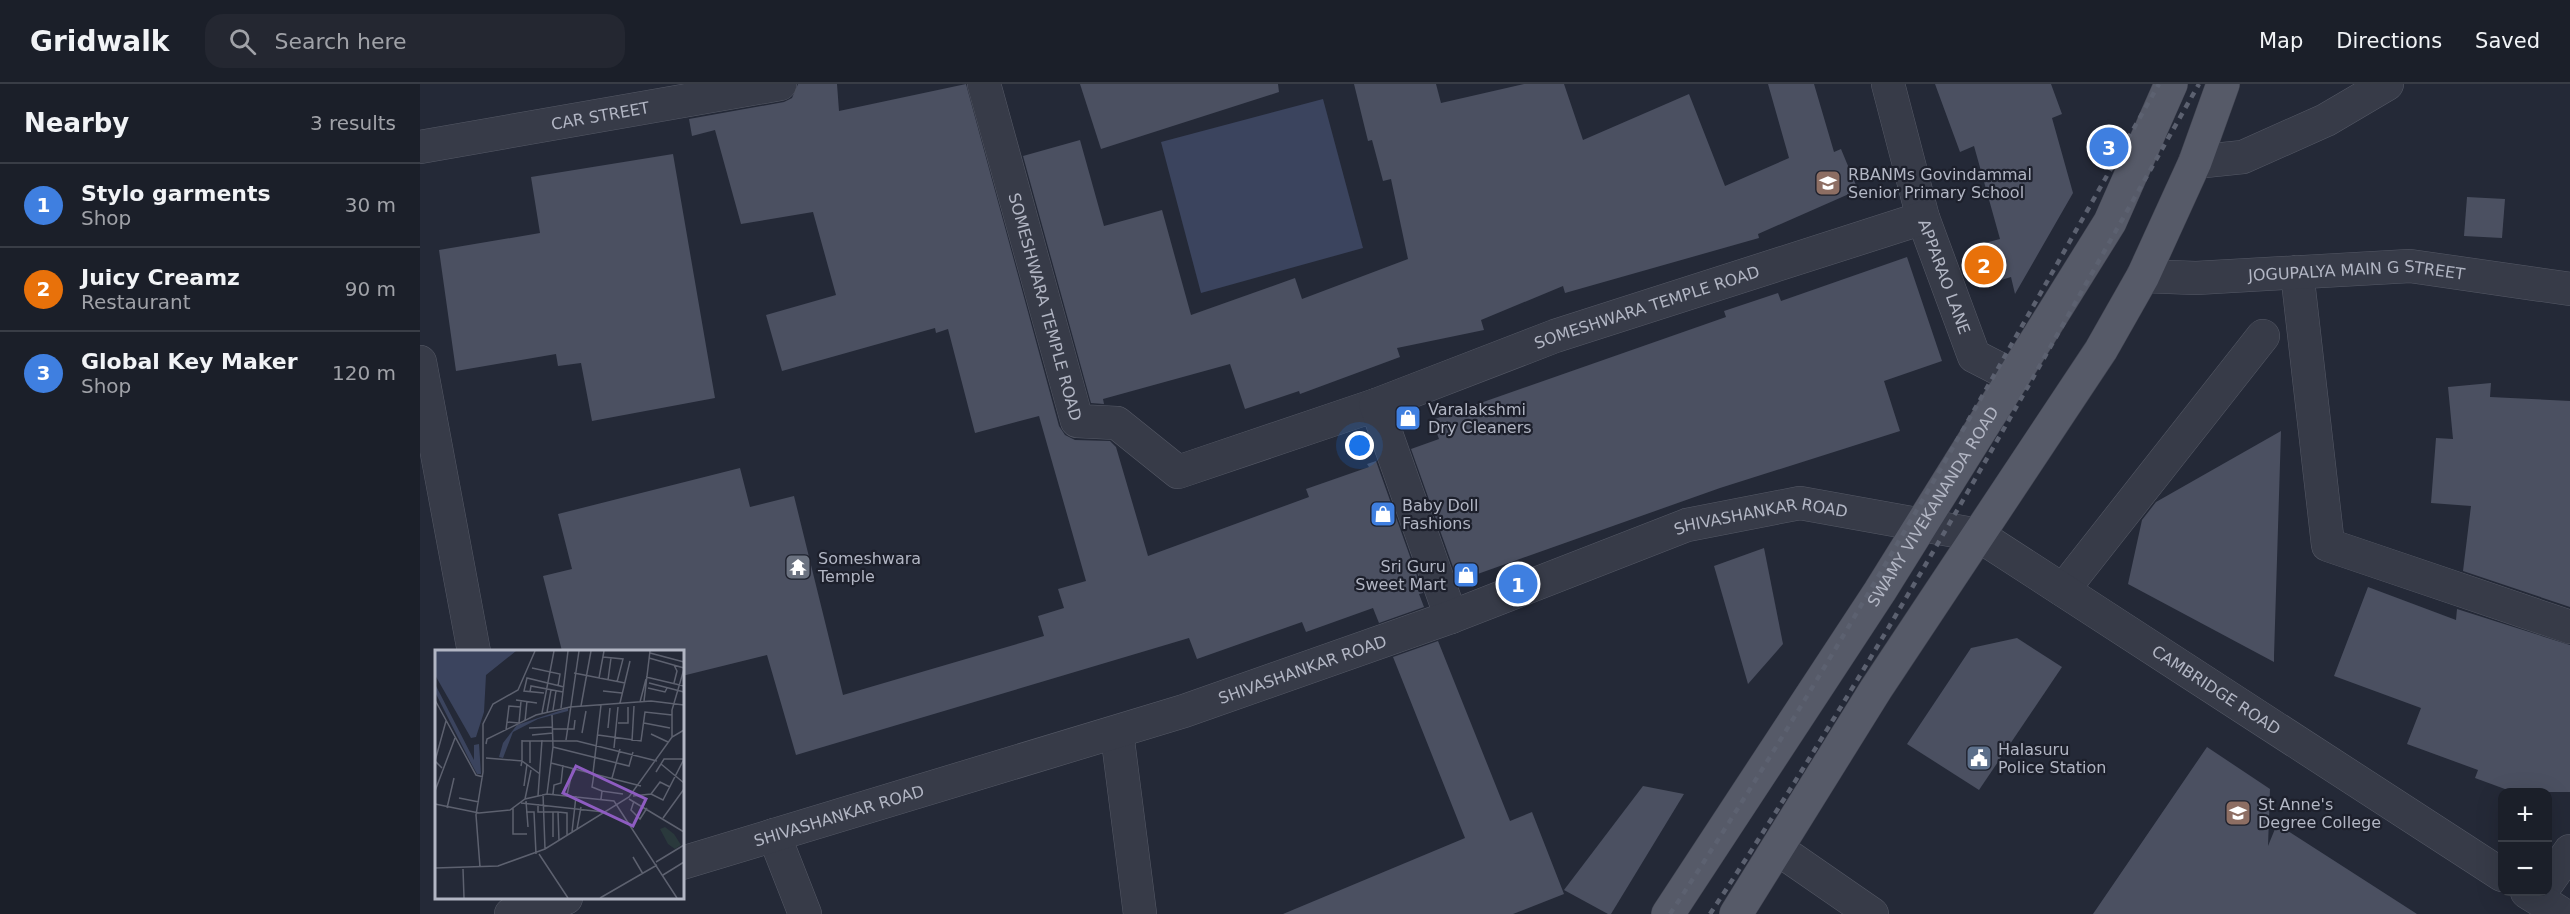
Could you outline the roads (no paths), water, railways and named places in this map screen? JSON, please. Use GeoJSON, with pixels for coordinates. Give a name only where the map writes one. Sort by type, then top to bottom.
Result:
{"type":"FeatureCollection","features":[{"type":"Feature","properties":{"kind":"main road","name":"SWAMY VIVEKANANDA ROAD"},"geometry":{"type":"LineString","coordinates":[[1667,913],[1921,524],[2110,222],[2171,84]]}},
{"type":"Feature","properties":{"kind":"main road"},"geometry":{"type":"LineString","coordinates":[[1736,914],[1876,689],[2101,350],[2143,276],[2195,162],[2223,84]]}},
{"type":"Feature","properties":{"kind":"street","name":"CAR STREET"},"geometry":{"type":"LineString","coordinates":[[420,147],[780,84]]}},
{"type":"Feature","properties":{"kind":"street","name":"SOMESHWARA TEMPLE ROAD"},"geometry":{"type":"LineString","coordinates":[[984,84],[1077,421],[1117,423],[1178,472],[1376,405],[1555,336],[1923,218]]}},
{"type":"Feature","properties":{"kind":"street","name":"APPARAO LANE"},"geometry":{"type":"LineString","coordinates":[[1888,84],[1923,218],[1974,356],[2013,376]]}},
{"type":"Feature","properties":{"kind":"street"},"geometry":{"type":"LineString","coordinates":[[2195,162],[2243,157],[2326,120],[2388,84]]}},
{"type":"Feature","properties":{"kind":"street","name":"JOGUPALYA MAIN G STREET"},"geometry":{"type":"LineString","coordinates":[[2143,276],[2196,278],[2410,266],[2570,289]]}},
{"type":"Feature","properties":{"kind":"street"},"geometry":{"type":"LineString","coordinates":[[2297,272],[2328,545],[2570,627]]}},
{"type":"Feature","properties":{"kind":"street"},"geometry":{"type":"LineString","coordinates":[[2063,590],[2263,336]]}},
{"type":"Feature","properties":{"kind":"street"},"geometry":{"type":"LineString","coordinates":[[420,362],[474,650]]}},
{"type":"Feature","properties":{"kind":"street"},"geometry":{"type":"LineString","coordinates":[[1376,405],[1451,617]]}},
{"type":"Feature","properties":{"kind":"street","name":"SHIVASHANKAR ROAD"},"geometry":{"type":"LineString","coordinates":[[684,862],[1118,733],[1451,617],[1687,525],[1800,503],[1921,524]]}},
{"type":"Feature","properties":{"kind":"street","name":"CAMBRIDGE ROAD"},"geometry":{"type":"LineString","coordinates":[[1921,524],[1978,535],[2498,872]]}},
{"type":"Feature","properties":{"kind":"street"},"geometry":{"type":"LineString","coordinates":[[1118,733],[1140,914]]}},
{"type":"Feature","properties":{"kind":"street"},"geometry":{"type":"LineString","coordinates":[[774,835],[805,914]]}},
{"type":"Feature","properties":{"kind":"street"},"geometry":{"type":"LineString","coordinates":[[1778,849],[1872,914]]}},
{"type":"Feature","properties":{"kind":"street"},"geometry":{"type":"LineString","coordinates":[[2540,898],[2570,851]]}},
{"type":"Feature","properties":{"kind":"street"},"geometry":{"type":"LineString","coordinates":[[518,907],[556,899]]}},
{"type":"Feature","properties":{"kind":"water"},"geometry":{"type":"Polygon","coordinates":[[[1323,99],[1363,248],[1201,293],[1161,142],[1323,99]]]}},
{"type":"Feature","properties":{"kind":"railway"},"geometry":{"type":"LineString","coordinates":[[1670,914],[1735,813],[1860,607],[1981,399],[2159,84]]}},
{"type":"Feature","properties":{"kind":"railway"},"geometry":{"type":"LineString","coordinates":[[1710,914],[1775,813],[1901,607],[2199,84]]}},
{"type":"Feature","properties":{"kind":"place","name":"Global Key Maker"},"geometry":{"type":"Point","coordinates":[2109,147]}},
{"type":"Feature","properties":{"kind":"place","name":"RBANMs Govindammal Senior Primary School"},"geometry":{"type":"Point","coordinates":[1828,183]}},
{"type":"Feature","properties":{"kind":"place","name":"Juicy Creamz"},"geometry":{"type":"Point","coordinates":[1984,265]}},
{"type":"Feature","properties":{"kind":"place","name":"Varalakshmi Dry Cleaners"},"geometry":{"type":"Point","coordinates":[1408,418]}},
{"type":"Feature","properties":{"kind":"place","name":"Baby Doll Fashions"},"geometry":{"type":"Point","coordinates":[1383,514]}},
{"type":"Feature","properties":{"kind":"place","name":"Someshwara Temple"},"geometry":{"type":"Point","coordinates":[798,567]}},
{"type":"Feature","properties":{"kind":"place","name":"Sri Guru Sweet Mart"},"geometry":{"type":"Point","coordinates":[1466,575]}},
{"type":"Feature","properties":{"kind":"place","name":"Stylo garments"},"geometry":{"type":"Point","coordinates":[1518,584]}},
{"type":"Feature","properties":{"kind":"place","name":"Halasuru Police Station"},"geometry":{"type":"Point","coordinates":[1979,758]}},
{"type":"Feature","properties":{"kind":"place","name":"St Anne's Degree College"},"geometry":{"type":"Point","coordinates":[2238,813]}}]}
